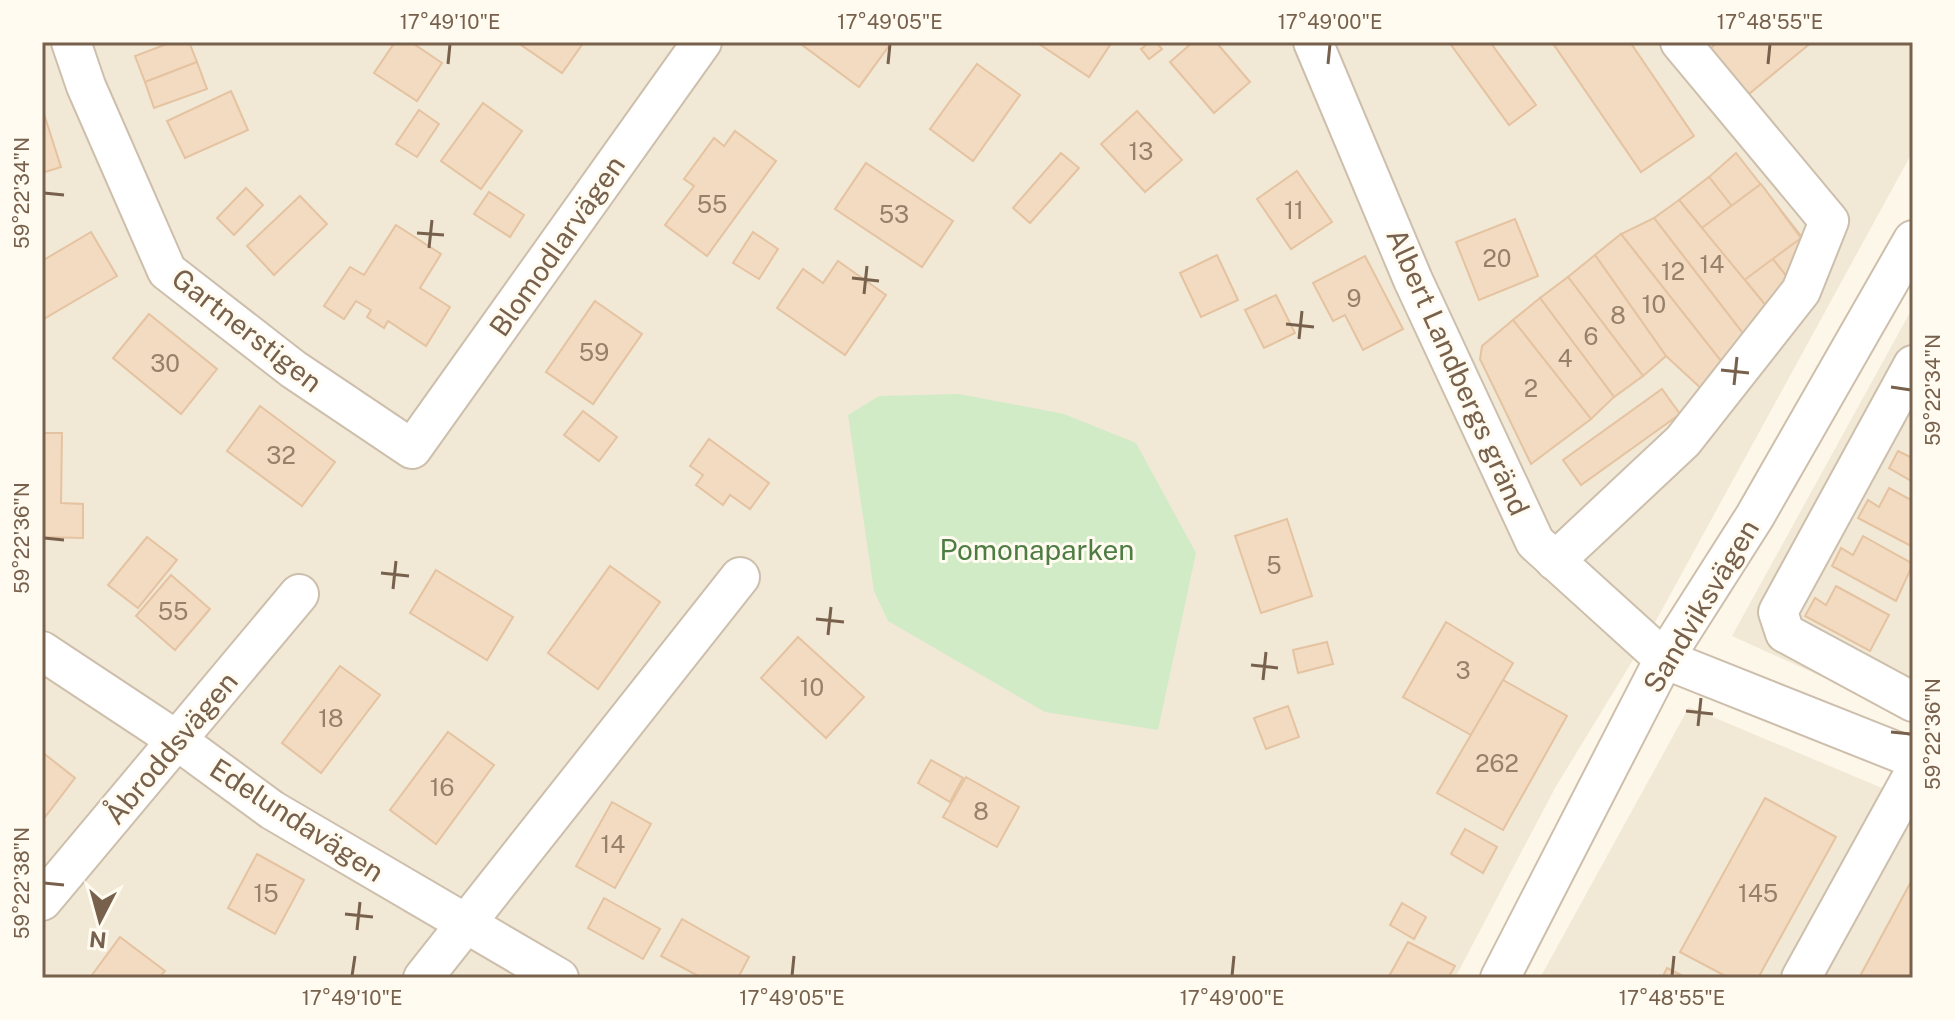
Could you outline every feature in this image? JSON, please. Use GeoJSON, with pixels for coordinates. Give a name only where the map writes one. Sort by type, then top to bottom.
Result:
{"type":"FeatureCollection","features":[{"type":"Feature","properties":{"kind":"street","name":"Gartnerstigen"},"geometry":{"type":"LineString","coordinates":[[71,42],[86,86],[167,271],[293,369],[412,449]]}},
{"type":"Feature","properties":{"kind":"street","name":"Blomodlarvägen"},"geometry":{"type":"LineString","coordinates":[[412,449],[702,42]]}},
{"type":"Feature","properties":{"kind":"street"},"geometry":{"type":"LineString","coordinates":[[1555,561],[1683,441],[1801,291],[1829,221],[1680,42]]}},
{"type":"Feature","properties":{"kind":"street","name":"Albert Landbergs gränd"},"geometry":{"type":"LineString","coordinates":[[1321,46],[1413,280],[1535,542],[1664,659]]}},
{"type":"Feature","properties":{"kind":"street","name":"Sandviksvägen"},"geometry":{"type":"LineString","coordinates":[[1500,978],[1664,659],[1755,516],[1913,240]]}},
{"type":"Feature","properties":{"kind":"street"},"geometry":{"type":"LineString","coordinates":[[1913,365],[1778,612],[1785,633],[1913,702]]}},
{"type":"Feature","properties":{"kind":"street"},"geometry":{"type":"LineString","coordinates":[[423,978],[740,577]]}},
{"type":"Feature","properties":{"kind":"street","name":"Åbroddsvägen"},"geometry":{"type":"LineString","coordinates":[[42,901],[299,594]]}},
{"type":"Feature","properties":{"kind":"street","name":"Edelundavägen"},"geometry":{"type":"LineString","coordinates":[[42,651],[178,741],[272,810],[463,925],[559,978]]}},
{"type":"Feature","properties":{"kind":"street"},"geometry":{"type":"LineString","coordinates":[[1664,659],[1913,758]]}},
{"type":"Feature","properties":{"kind":"street"},"geometry":{"type":"LineString","coordinates":[[1801,978],[1913,775]]}},
{"type":"Feature","properties":{"kind":"shaded area"},"geometry":{"type":"Polygon","coordinates":[[[42,42],[1913,42],[1913,151],[1647,637],[1555,788],[1455,978],[42,978],[42,42]]]}},
{"type":"Feature","properties":{"kind":"shaded area"},"geometry":{"type":"Polygon","coordinates":[[[1913,307],[1913,718],[1732,636],[1913,307]]]}},
{"type":"Feature","properties":{"kind":"shaded area"},"geometry":{"type":"Polygon","coordinates":[[[1689,707],[1913,801],[1913,978],[1540,978],[1689,707]]]}},
{"type":"Feature","properties":{"kind":"green space","name":"Pomonaparken"},"geometry":{"type":"Polygon","coordinates":[[[959,394],[1064,414],[1136,443],[1196,553],[1158,730],[1045,712],[888,621],[874,591],[848,415],[879,396],[959,394]]]}},
{"type":"Feature","properties":{"kind":"building"},"geometry":{"type":"Polygon","coordinates":[[[172,42],[189,42],[197,62],[145,82],[135,56],[172,42]]]}},
{"type":"Feature","properties":{"kind":"building"},"geometry":{"type":"Polygon","coordinates":[[[395,42],[411,42],[442,63],[417,101],[374,73],[395,42]]]}},
{"type":"Feature","properties":{"kind":"building"},"geometry":{"type":"Polygon","coordinates":[[[523,42],[584,42],[562,73],[521,45],[523,42]]]}},
{"type":"Feature","properties":{"kind":"building"},"geometry":{"type":"Polygon","coordinates":[[[798,42],[889,42],[891,43],[859,87],[798,42]]]}},
{"type":"Feature","properties":{"kind":"building"},"geometry":{"type":"Polygon","coordinates":[[[1036,42],[1112,42],[1089,77],[1036,42]]]}},
{"type":"Feature","properties":{"kind":"building"},"geometry":{"type":"Polygon","coordinates":[[[1150,42],[1156,42],[1162,49],[1149,59],[1141,49],[1150,42]]]}},
{"type":"Feature","properties":{"kind":"building"},"geometry":{"type":"Polygon","coordinates":[[[1193,42],[1216,42],[1250,82],[1214,113],[1170,62],[1193,42]]]}},
{"type":"Feature","properties":{"kind":"building"},"geometry":{"type":"Polygon","coordinates":[[[1449,42],[1490,42],[1536,105],[1509,125],[1449,42]]]}},
{"type":"Feature","properties":{"kind":"building"},"geometry":{"type":"Polygon","coordinates":[[[1552,42],[1630,42],[1694,136],[1641,172],[1552,42]]]}},
{"type":"Feature","properties":{"kind":"building"},"geometry":{"type":"Polygon","coordinates":[[[1718,42],[1812,42],[1744,98],[1706,52],[1718,42]]]}},
{"type":"Feature","properties":{"kind":"building"},"geometry":{"type":"Polygon","coordinates":[[[197,62],[207,89],[154,108],[145,82],[197,62]]]}},
{"type":"Feature","properties":{"kind":"building"},"geometry":{"type":"Polygon","coordinates":[[[977,64],[1020,95],[973,161],[930,129],[977,64]]]}},
{"type":"Feature","properties":{"kind":"building"},"geometry":{"type":"Polygon","coordinates":[[[231,91],[248,130],[185,158],[167,121],[231,91]]]}},
{"type":"Feature","properties":{"kind":"building"},"geometry":{"type":"Polygon","coordinates":[[[483,103],[522,131],[481,189],[441,161],[483,103]]]}},
{"type":"Feature","properties":{"kind":"building"},"geometry":{"type":"Polygon","coordinates":[[[419,110],[439,124],[417,157],[396,144],[419,110]]]}},
{"type":"Feature","properties":{"kind":"building"},"geometry":{"type":"Polygon","coordinates":[[[1137,111],[1182,160],[1145,192],[1101,144],[1137,111]]]}},
{"type":"Feature","properties":{"kind":"building"},"geometry":{"type":"Polygon","coordinates":[[[42,115],[61,167],[42,173],[42,115]]]}},
{"type":"Feature","properties":{"kind":"building"},"geometry":{"type":"Polygon","coordinates":[[[735,131],[776,161],[707,256],[665,225],[694,186],[684,179],[714,138],[724,146],[735,131]]]}},
{"type":"Feature","properties":{"kind":"building"},"geometry":{"type":"Polygon","coordinates":[[[1061,153],[1079,168],[1030,223],[1013,208],[1061,153]]]}},
{"type":"Feature","properties":{"kind":"building"},"geometry":{"type":"Polygon","coordinates":[[[1736,153],[1805,241],[1794,286],[1709,177],[1736,153]]]}},
{"type":"Feature","properties":{"kind":"building"},"geometry":{"type":"Polygon","coordinates":[[[866,163],[953,221],[922,267],[835,209],[866,163]]]}},
{"type":"Feature","properties":{"kind":"building"},"geometry":{"type":"Polygon","coordinates":[[[1297,171],[1332,222],[1291,249],[1257,199],[1297,171]]]}},
{"type":"Feature","properties":{"kind":"building"},"geometry":{"type":"Polygon","coordinates":[[[1709,177],[1794,286],[1772,313],[1679,200],[1709,177]]]}},
{"type":"Feature","properties":{"kind":"building"},"geometry":{"type":"Polygon","coordinates":[[[1761,184],[1801,238],[1553,422],[1513,368],[1761,184]]]}},
{"type":"Feature","properties":{"kind":"building"},"geometry":{"type":"Polygon","coordinates":[[[246,188],[263,205],[234,235],[217,218],[246,188]]]}},
{"type":"Feature","properties":{"kind":"building"},"geometry":{"type":"Polygon","coordinates":[[[489,192],[524,215],[510,237],[474,214],[489,192]]]}},
{"type":"Feature","properties":{"kind":"building"},"geometry":{"type":"Polygon","coordinates":[[[300,196],[327,224],[274,275],[247,246],[300,196]]]}},
{"type":"Feature","properties":{"kind":"building"},"geometry":{"type":"Polygon","coordinates":[[[1679,200],[1772,313],[1748,340],[1654,218],[1679,200]]]}},
{"type":"Feature","properties":{"kind":"building"},"geometry":{"type":"Polygon","coordinates":[[[1654,218],[1748,340],[1728,370],[1621,234],[1654,218]]]}},
{"type":"Feature","properties":{"kind":"building"},"geometry":{"type":"Polygon","coordinates":[[[1515,219],[1538,276],[1479,300],[1456,242],[1515,219]]]}},
{"type":"Feature","properties":{"kind":"building"},"geometry":{"type":"Polygon","coordinates":[[[396,225],[441,254],[420,288],[450,307],[426,346],[388,321],[384,328],[367,317],[371,310],[356,301],[344,319],[324,306],[350,267],[364,275],[396,225]]]}},
{"type":"Feature","properties":{"kind":"building"},"geometry":{"type":"Polygon","coordinates":[[[91,232],[117,276],[42,320],[42,261],[91,232]]]}},
{"type":"Feature","properties":{"kind":"building"},"geometry":{"type":"Polygon","coordinates":[[[753,232],[778,249],[759,279],[733,263],[753,232]]]}},
{"type":"Feature","properties":{"kind":"building"},"geometry":{"type":"Polygon","coordinates":[[[1621,234],[1728,370],[1705,392],[1666,356],[1595,255],[1621,234]]]}},
{"type":"Feature","properties":{"kind":"building"},"geometry":{"type":"Polygon","coordinates":[[[1217,255],[1238,300],[1201,317],[1180,273],[1217,255]]]}},
{"type":"Feature","properties":{"kind":"building"},"geometry":{"type":"Polygon","coordinates":[[[1595,255],[1666,356],[1643,376],[1568,277],[1595,255]]]}},
{"type":"Feature","properties":{"kind":"building"},"geometry":{"type":"Polygon","coordinates":[[[1365,256],[1403,329],[1363,350],[1345,315],[1333,321],[1313,283],[1365,256]]]}},
{"type":"Feature","properties":{"kind":"building"},"geometry":{"type":"Polygon","coordinates":[[[838,261],[886,295],[845,355],[777,308],[803,269],[823,283],[838,261]]]}},
{"type":"Feature","properties":{"kind":"building"},"geometry":{"type":"Polygon","coordinates":[[[1568,277],[1643,376],[1614,397],[1540,298],[1568,277]]]}},
{"type":"Feature","properties":{"kind":"building"},"geometry":{"type":"Polygon","coordinates":[[[1276,295],[1295,333],[1264,348],[1245,310],[1276,295]]]}},
{"type":"Feature","properties":{"kind":"building"},"geometry":{"type":"Polygon","coordinates":[[[1540,298],[1614,397],[1591,419],[1513,320],[1540,298]]]}},
{"type":"Feature","properties":{"kind":"building"},"geometry":{"type":"Polygon","coordinates":[[[595,301],[642,334],[593,404],[546,372],[595,301]]]}},
{"type":"Feature","properties":{"kind":"building"},"geometry":{"type":"Polygon","coordinates":[[[149,314],[217,369],[181,414],[113,358],[149,314]]]}},
{"type":"Feature","properties":{"kind":"building"},"geometry":{"type":"Polygon","coordinates":[[[1513,320],[1591,419],[1531,464],[1480,359],[1482,346],[1513,320]]]}},
{"type":"Feature","properties":{"kind":"building"},"geometry":{"type":"Polygon","coordinates":[[[1662,389],[1680,414],[1581,485],[1563,460],[1662,389]]]}},
{"type":"Feature","properties":{"kind":"building"},"geometry":{"type":"Polygon","coordinates":[[[260,406],[335,462],[302,506],[227,451],[260,406]]]}},
{"type":"Feature","properties":{"kind":"building"},"geometry":{"type":"Polygon","coordinates":[[[583,411],[617,437],[599,461],[564,435],[583,411]]]}},
{"type":"Feature","properties":{"kind":"building"},"geometry":{"type":"Polygon","coordinates":[[[42,433],[62,433],[61,503],[83,504],[83,538],[42,537],[42,433]]]}},
{"type":"Feature","properties":{"kind":"building"},"geometry":{"type":"Polygon","coordinates":[[[709,439],[769,483],[750,509],[730,495],[723,505],[696,485],[703,475],[690,466],[709,439]]]}},
{"type":"Feature","properties":{"kind":"building"},"geometry":{"type":"Polygon","coordinates":[[[1898,451],[1910,457],[1913,451],[1913,482],[1889,468],[1898,451]]]}},
{"type":"Feature","properties":{"kind":"building"},"geometry":{"type":"Polygon","coordinates":[[[1889,488],[1913,501],[1913,547],[1858,518],[1868,500],[1879,507],[1889,488]]]}},
{"type":"Feature","properties":{"kind":"building"},"geometry":{"type":"Polygon","coordinates":[[[1287,519],[1312,596],[1261,613],[1235,536],[1287,519]]]}},
{"type":"Feature","properties":{"kind":"building"},"geometry":{"type":"Polygon","coordinates":[[[1863,536],[1913,564],[1896,601],[1832,566],[1841,548],[1853,555],[1863,536]]]}},
{"type":"Feature","properties":{"kind":"building"},"geometry":{"type":"Polygon","coordinates":[[[147,537],[177,560],[138,608],[108,585],[147,537]]]}},
{"type":"Feature","properties":{"kind":"building"},"geometry":{"type":"Polygon","coordinates":[[[610,566],[660,602],[598,689],[548,653],[610,566]]]}},
{"type":"Feature","properties":{"kind":"building"},"geometry":{"type":"Polygon","coordinates":[[[436,570],[513,617],[487,660],[410,613],[436,570]]]}},
{"type":"Feature","properties":{"kind":"building"},"geometry":{"type":"Polygon","coordinates":[[[171,575],[210,609],[175,650],[136,616],[171,575]]]}},
{"type":"Feature","properties":{"kind":"building"},"geometry":{"type":"Polygon","coordinates":[[[1836,586],[1889,615],[1870,651],[1805,616],[1815,598],[1826,605],[1836,586]]]}},
{"type":"Feature","properties":{"kind":"building"},"geometry":{"type":"Polygon","coordinates":[[[1446,622],[1513,663],[1471,735],[1403,697],[1446,622]]]}},
{"type":"Feature","properties":{"kind":"building"},"geometry":{"type":"Polygon","coordinates":[[[798,637],[864,697],[826,738],[761,678],[798,637]]]}},
{"type":"Feature","properties":{"kind":"building"},"geometry":{"type":"Polygon","coordinates":[[[1327,642],[1333,664],[1298,673],[1293,650],[1327,642]]]}},
{"type":"Feature","properties":{"kind":"building"},"geometry":{"type":"Polygon","coordinates":[[[340,666],[380,695],[321,773],[282,743],[340,666]]]}},
{"type":"Feature","properties":{"kind":"building"},"geometry":{"type":"Polygon","coordinates":[[[1503,680],[1567,716],[1503,830],[1437,793],[1503,680]]]}},
{"type":"Feature","properties":{"kind":"building"},"geometry":{"type":"Polygon","coordinates":[[[1288,706],[1299,737],[1266,749],[1254,718],[1288,706]]]}},
{"type":"Feature","properties":{"kind":"building"},"geometry":{"type":"Polygon","coordinates":[[[448,732],[494,765],[436,844],[390,810],[448,732]]]}},
{"type":"Feature","properties":{"kind":"building"},"geometry":{"type":"Polygon","coordinates":[[[42,752],[75,778],[42,821],[42,752]]]}},
{"type":"Feature","properties":{"kind":"building"},"geometry":{"type":"Polygon","coordinates":[[[931,760],[963,778],[950,802],[918,783],[931,760]]]}},
{"type":"Feature","properties":{"kind":"building"},"geometry":{"type":"Polygon","coordinates":[[[966,777],[1019,807],[997,847],[943,817],[966,777]]]}},
{"type":"Feature","properties":{"kind":"building"},"geometry":{"type":"Polygon","coordinates":[[[1765,798],[1836,837],[1758,978],[1729,978],[1680,952],[1765,798]]]}},
{"type":"Feature","properties":{"kind":"building"},"geometry":{"type":"Polygon","coordinates":[[[612,802],[651,824],[615,888],[576,866],[612,802]]]}},
{"type":"Feature","properties":{"kind":"building"},"geometry":{"type":"Polygon","coordinates":[[[1465,829],[1497,847],[1483,873],[1451,854],[1465,829]]]}},
{"type":"Feature","properties":{"kind":"building"},"geometry":{"type":"Polygon","coordinates":[[[257,854],[304,880],[275,934],[228,908],[257,854]]]}},
{"type":"Feature","properties":{"kind":"building"},"geometry":{"type":"Polygon","coordinates":[[[1913,878],[1913,978],[1859,978],[1913,878]]]}},
{"type":"Feature","properties":{"kind":"building"},"geometry":{"type":"Polygon","coordinates":[[[604,898],[660,929],[643,959],[588,928],[604,898]]]}},
{"type":"Feature","properties":{"kind":"building"},"geometry":{"type":"Polygon","coordinates":[[[1402,903],[1426,917],[1414,939],[1390,925],[1402,903]]]}},
{"type":"Feature","properties":{"kind":"building"},"geometry":{"type":"Polygon","coordinates":[[[682,919],[749,957],[738,978],[702,978],[661,956],[682,919]]]}},
{"type":"Feature","properties":{"kind":"building"},"geometry":{"type":"Polygon","coordinates":[[[120,937],[165,971],[159,978],[96,978],[92,975],[120,937]]]}},
{"type":"Feature","properties":{"kind":"building"},"geometry":{"type":"Polygon","coordinates":[[[1408,942],[1455,966],[1448,978],[1388,978],[1408,942]]]}},
{"type":"Feature","properties":{"kind":"building"},"geometry":{"type":"Polygon","coordinates":[[[1667,968],[1687,978],[1662,978],[1667,968]]]}}]}
